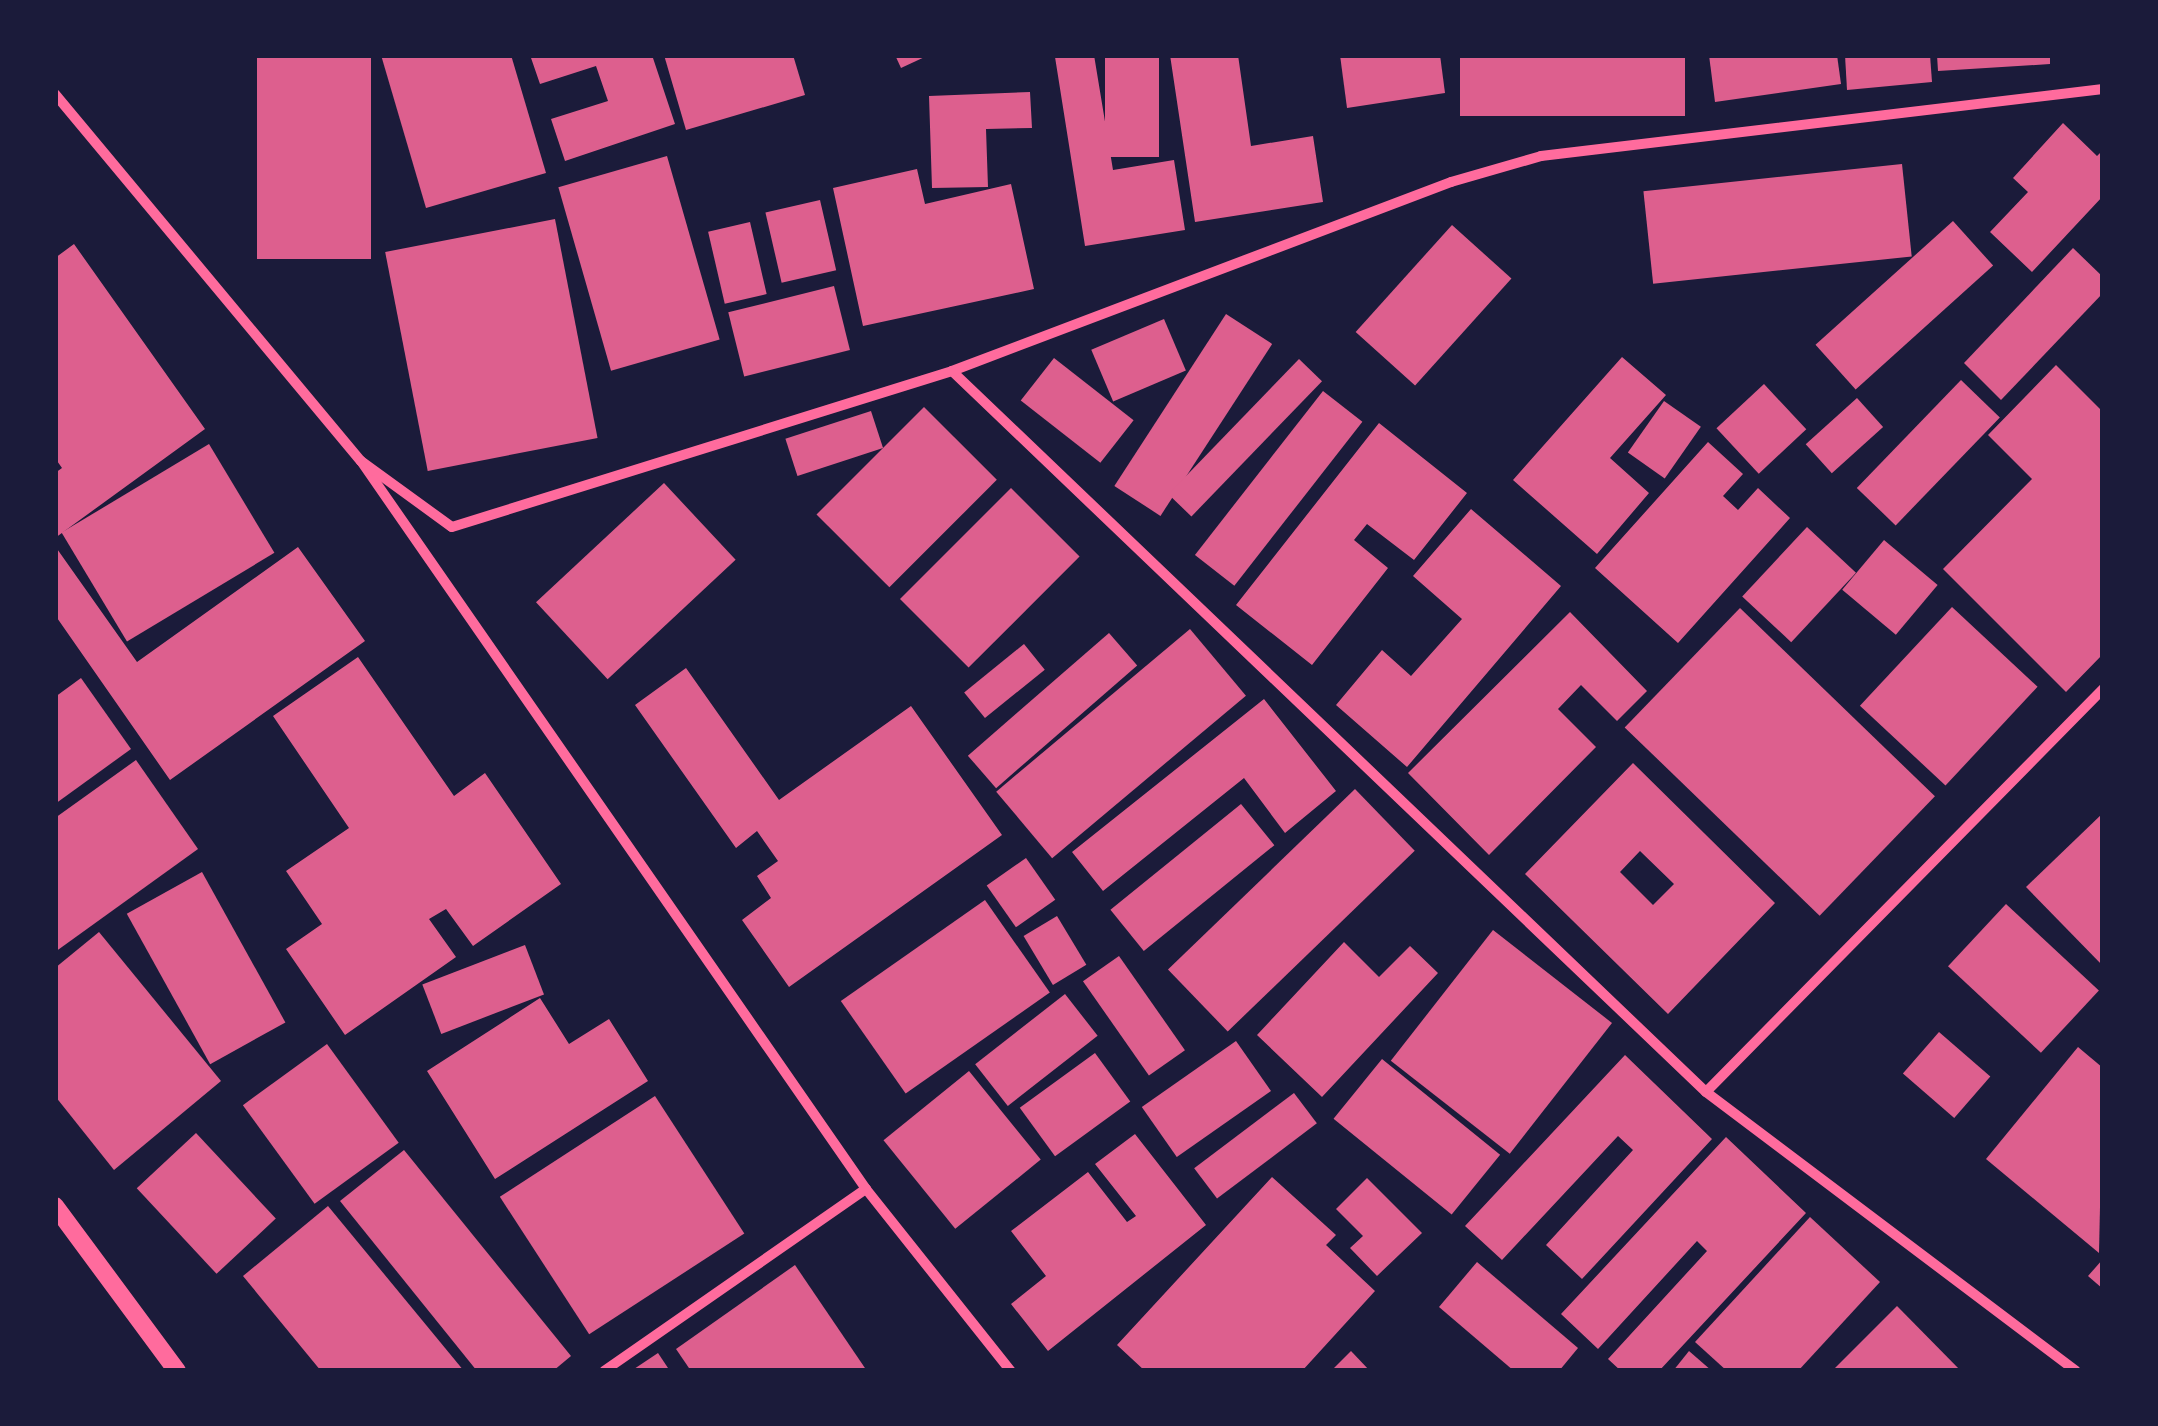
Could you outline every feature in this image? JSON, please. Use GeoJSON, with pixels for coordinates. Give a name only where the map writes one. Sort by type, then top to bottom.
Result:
{"type":"FeatureCollection","features":[{"type":"Feature","properties":{"kind":"street"},"geometry":{"type":"LineString","coordinates":[[362,462],[452,527],[952,371],[1451,182],[1541,156],[2103,89]]}},
{"type":"Feature","properties":{"kind":"street"},"geometry":{"type":"LineString","coordinates":[[55,94],[362,462],[866,1189],[1011,1371]]}},
{"type":"Feature","properties":{"kind":"street"},"geometry":{"type":"LineString","coordinates":[[952,371],[1706,1092],[2076,1371]]}},
{"type":"Feature","properties":{"kind":"street"},"geometry":{"type":"LineString","coordinates":[[1706,1092],[2103,689]]}},
{"type":"Feature","properties":{"kind":"street"},"geometry":{"type":"LineString","coordinates":[[604,1371],[866,1189]]}},
{"type":"Feature","properties":{"kind":"street"},"geometry":{"type":"LineString","coordinates":[[55,1206],[177,1371]]}},
{"type":"Feature","properties":{"kind":"building"},"geometry":{"type":"Polygon","coordinates":[[[257,55],[371,55],[371,259],[257,259],[257,55]]]}},
{"type":"Feature","properties":{"kind":"building"},"geometry":{"type":"Polygon","coordinates":[[[381,55],[511,55],[546,173],[426,208],[381,55]]]}},
{"type":"Feature","properties":{"kind":"building"},"geometry":{"type":"Polygon","coordinates":[[[530,55],[652,55],[675,124],[565,161],[551,119],[608,101],[596,66],[540,84],[530,55]]]}},
{"type":"Feature","properties":{"kind":"building"},"geometry":{"type":"Polygon","coordinates":[[[664,55],[793,55],[805,95],[686,130],[664,55]]]}},
{"type":"Feature","properties":{"kind":"building"},"geometry":{"type":"Polygon","coordinates":[[[895,55],[929,55],[901,68],[895,55]]]}},
{"type":"Feature","properties":{"kind":"building"},"geometry":{"type":"Polygon","coordinates":[[[1094,55],[1113,170],[1174,160],[1185,230],[1085,246],[1055,57],[1094,55]]]}},
{"type":"Feature","properties":{"kind":"building"},"geometry":{"type":"Polygon","coordinates":[[[1105,55],[1159,55],[1159,157],[1105,157],[1105,55]]]}},
{"type":"Feature","properties":{"kind":"building"},"geometry":{"type":"Polygon","coordinates":[[[1170,55],[1238,55],[1251,146],[1313,136],[1323,202],[1195,222],[1170,55]]]}},
{"type":"Feature","properties":{"kind":"building"},"geometry":{"type":"Polygon","coordinates":[[[1340,55],[1440,55],[1445,93],[1347,108],[1340,55]]]}},
{"type":"Feature","properties":{"kind":"building"},"geometry":{"type":"Polygon","coordinates":[[[1460,55],[1685,55],[1685,116],[1460,116],[1460,55]]]}},
{"type":"Feature","properties":{"kind":"building"},"geometry":{"type":"Polygon","coordinates":[[[1709,55],[1837,55],[1841,84],[1715,102],[1709,55]]]}},
{"type":"Feature","properties":{"kind":"building"},"geometry":{"type":"Polygon","coordinates":[[[1845,55],[1930,55],[1932,82],[1847,90],[1845,55]]]}},
{"type":"Feature","properties":{"kind":"building"},"geometry":{"type":"Polygon","coordinates":[[[1937,55],[2050,55],[2050,64],[1938,71],[1937,55]]]}},
{"type":"Feature","properties":{"kind":"building"},"geometry":{"type":"Polygon","coordinates":[[[1030,92],[1032,128],[986,129],[988,187],[932,188],[929,96],[1030,92]]]}},
{"type":"Feature","properties":{"kind":"building"},"geometry":{"type":"Polygon","coordinates":[[[2063,123],[2097,156],[2103,150],[2103,196],[2032,272],[1990,232],[2028,192],[2013,178],[2063,123]]]}},
{"type":"Feature","properties":{"kind":"building"},"geometry":{"type":"Polygon","coordinates":[[[667,156],[720,340],[611,371],[558,187],[667,156]]]}},
{"type":"Feature","properties":{"kind":"building"},"geometry":{"type":"Polygon","coordinates":[[[1902,164],[1912,256],[1653,284],[1643,191],[1902,164]]]}},
{"type":"Feature","properties":{"kind":"building"},"geometry":{"type":"Polygon","coordinates":[[[917,169],[925,204],[1011,184],[1034,289],[863,326],[833,188],[917,169]]]}},
{"type":"Feature","properties":{"kind":"building"},"geometry":{"type":"Polygon","coordinates":[[[820,200],[836,270],[782,283],[765,213],[820,200]]]}},
{"type":"Feature","properties":{"kind":"building"},"geometry":{"type":"Polygon","coordinates":[[[555,219],[598,438],[428,471],[385,252],[555,219]]]}},
{"type":"Feature","properties":{"kind":"building"},"geometry":{"type":"Polygon","coordinates":[[[1953,221],[1993,266],[1856,389],[1816,345],[1953,221]]]}},
{"type":"Feature","properties":{"kind":"building"},"geometry":{"type":"Polygon","coordinates":[[[750,222],[767,294],[725,304],[708,232],[750,222]]]}},
{"type":"Feature","properties":{"kind":"building"},"geometry":{"type":"Polygon","coordinates":[[[1452,225],[1511,279],[1415,386],[1356,332],[1452,225]]]}},
{"type":"Feature","properties":{"kind":"building"},"geometry":{"type":"Polygon","coordinates":[[[74,244],[205,429],[55,538],[55,473],[62,468],[55,458],[55,258],[74,244]]]}},
{"type":"Feature","properties":{"kind":"building"},"geometry":{"type":"Polygon","coordinates":[[[2073,248],[2103,277],[2103,293],[2001,400],[1964,363],[2073,248]]]}},
{"type":"Feature","properties":{"kind":"building"},"geometry":{"type":"Polygon","coordinates":[[[834,286],[850,350],[744,376],[728,312],[834,286]]]}},
{"type":"Feature","properties":{"kind":"building"},"geometry":{"type":"Polygon","coordinates":[[[1226,314],[1272,344],[1160,516],[1114,486],[1226,314]]]}},
{"type":"Feature","properties":{"kind":"building"},"geometry":{"type":"Polygon","coordinates":[[[1164,319],[1186,371],[1113,401],[1091,350],[1164,319]]]}},
{"type":"Feature","properties":{"kind":"building"},"geometry":{"type":"Polygon","coordinates":[[[1622,357],[1666,395],[1610,458],[1649,493],[1597,554],[1513,480],[1622,357]]]}},
{"type":"Feature","properties":{"kind":"building"},"geometry":{"type":"Polygon","coordinates":[[[1054,358],[1134,420],[1100,463],[1021,401],[1054,358]]]}},
{"type":"Feature","properties":{"kind":"building"},"geometry":{"type":"Polygon","coordinates":[[[1299,359],[1322,381],[1191,516],[1168,494],[1299,359]]]}},
{"type":"Feature","properties":{"kind":"building"},"geometry":{"type":"Polygon","coordinates":[[[2056,365],[2103,412],[2103,654],[2066,692],[1943,569],[2032,479],[1988,435],[2056,365]]]}},
{"type":"Feature","properties":{"kind":"building"},"geometry":{"type":"Polygon","coordinates":[[[1961,380],[2000,418],[1896,525],[1857,488],[1961,380]]]}},
{"type":"Feature","properties":{"kind":"building"},"geometry":{"type":"Polygon","coordinates":[[[1764,384],[1806,429],[1759,474],[1716,428],[1764,384]]]}},
{"type":"Feature","properties":{"kind":"building"},"geometry":{"type":"Polygon","coordinates":[[[1323,391],[1362,422],[1234,586],[1195,555],[1323,391]]]}},
{"type":"Feature","properties":{"kind":"building"},"geometry":{"type":"Polygon","coordinates":[[[1857,398],[1883,427],[1832,473],[1806,444],[1857,398]]]}},
{"type":"Feature","properties":{"kind":"building"},"geometry":{"type":"Polygon","coordinates":[[[1664,401],[1701,427],[1665,478],[1628,453],[1664,401]]]}},
{"type":"Feature","properties":{"kind":"building"},"geometry":{"type":"Polygon","coordinates":[[[924,407],[997,480],[889,587],[817,514],[924,407]]]}},
{"type":"Feature","properties":{"kind":"building"},"geometry":{"type":"Polygon","coordinates":[[[871,411],[883,448],[797,476],[785,439],[871,411]]]}},
{"type":"Feature","properties":{"kind":"building"},"geometry":{"type":"Polygon","coordinates":[[[1379,423],[1467,493],[1414,560],[1367,524],[1354,540],[1388,568],[1312,665],[1236,605],[1379,423]]]}},
{"type":"Feature","properties":{"kind":"building"},"geometry":{"type":"Polygon","coordinates":[[[1708,442],[1743,474],[1723,496],[1738,510],[1758,488],[1790,518],[1678,643],[1595,568],[1708,442]]]}},
{"type":"Feature","properties":{"kind":"building"},"geometry":{"type":"Polygon","coordinates":[[[209,444],[274,553],[127,641],[62,533],[209,444]]]}},
{"type":"Feature","properties":{"kind":"building"},"geometry":{"type":"Polygon","coordinates":[[[664,483],[736,560],[608,679],[536,602],[664,483]]]}},
{"type":"Feature","properties":{"kind":"building"},"geometry":{"type":"Polygon","coordinates":[[[1011,488],[1080,557],[969,668],[900,599],[1011,488]]]}},
{"type":"Feature","properties":{"kind":"building"},"geometry":{"type":"Polygon","coordinates":[[[1471,509],[1561,586],[1407,767],[1336,705],[1382,650],[1411,676],[1462,619],[1413,576],[1471,509]]]}},
{"type":"Feature","properties":{"kind":"building"},"geometry":{"type":"Polygon","coordinates":[[[1807,527],[1856,573],[1791,642],[1742,596],[1807,527]]]}},
{"type":"Feature","properties":{"kind":"building"},"geometry":{"type":"Polygon","coordinates":[[[1884,540],[1938,585],[1896,635],[1842,590],[1884,540]]]}},
{"type":"Feature","properties":{"kind":"building"},"geometry":{"type":"Polygon","coordinates":[[[55,546],[137,662],[298,547],[365,641],[170,780],[55,615],[55,546]]]}},
{"type":"Feature","properties":{"kind":"building"},"geometry":{"type":"Polygon","coordinates":[[[1952,607],[2038,687],[1945,786],[1860,706],[1952,607]]]}},
{"type":"Feature","properties":{"kind":"building"},"geometry":{"type":"Polygon","coordinates":[[[1740,608],[1935,796],[1820,916],[1625,727],[1740,608]]]}},
{"type":"Feature","properties":{"kind":"building"},"geometry":{"type":"Polygon","coordinates":[[[1570,612],[1647,691],[1617,721],[1581,685],[1558,709],[1596,747],[1489,855],[1408,773],[1570,612]]]}},
{"type":"Feature","properties":{"kind":"building"},"geometry":{"type":"Polygon","coordinates":[[[1190,629],[1246,696],[1052,858],[996,792],[1190,629]]]}},
{"type":"Feature","properties":{"kind":"building"},"geometry":{"type":"Polygon","coordinates":[[[1109,633],[1137,665],[996,788],[968,756],[1109,633]]]}},
{"type":"Feature","properties":{"kind":"building"},"geometry":{"type":"Polygon","coordinates":[[[1024,644],[1045,670],[985,718],[964,692],[1024,644]]]}},
{"type":"Feature","properties":{"kind":"building"},"geometry":{"type":"Polygon","coordinates":[[[358,657],[454,796],[485,773],[561,884],[473,946],[446,909],[429,919],[456,957],[345,1035],[286,949],[322,924],[286,871],[349,828],[273,716],[358,657]]]}},
{"type":"Feature","properties":{"kind":"building"},"geometry":{"type":"Polygon","coordinates":[[[686,668],[779,800],[911,706],[1002,835],[789,987],[742,920],[771,898],[757,876],[778,861],[757,831],[736,848],[635,705],[686,668]]]}},
{"type":"Feature","properties":{"kind":"building"},"geometry":{"type":"Polygon","coordinates":[[[81,678],[131,749],[55,804],[55,697],[81,678]]]}},
{"type":"Feature","properties":{"kind":"building"},"geometry":{"type":"Polygon","coordinates":[[[1264,699],[1336,791],[1285,833],[1244,778],[1103,891],[1072,852],[1264,699]]]}},
{"type":"Feature","properties":{"kind":"building"},"geometry":{"type":"Polygon","coordinates":[[[136,760],[198,849],[55,952],[55,818],[136,760]]]}},
{"type":"Feature","properties":{"kind":"building"},"geometry":{"type":"Polygon","coordinates":[[[1633,763],[1775,903],[1668,1014],[1525,874],[1633,763]],[[1640,851],[1620,872],[1653,905],[1674,884],[1640,851]]]}},
{"type":"Feature","properties":{"kind":"building"},"geometry":{"type":"Polygon","coordinates":[[[1355,789],[1415,851],[1228,1031],[1168,970],[1355,789]]]}},
{"type":"Feature","properties":{"kind":"building"},"geometry":{"type":"Polygon","coordinates":[[[1241,804],[1274,845],[1144,951],[1110,910],[1241,804]]]}},
{"type":"Feature","properties":{"kind":"building"},"geometry":{"type":"Polygon","coordinates":[[[2103,813],[2103,966],[2026,887],[2103,813]]]}},
{"type":"Feature","properties":{"kind":"building"},"geometry":{"type":"Polygon","coordinates":[[[1026,858],[1055,900],[1016,927],[987,886],[1026,858]]]}},
{"type":"Feature","properties":{"kind":"building"},"geometry":{"type":"Polygon","coordinates":[[[202,872],[285,1022],[210,1064],[127,914],[202,872]]]}},
{"type":"Feature","properties":{"kind":"building"},"geometry":{"type":"Polygon","coordinates":[[[985,900],[1050,993],[906,1094],[841,1001],[985,900]]]}},
{"type":"Feature","properties":{"kind":"building"},"geometry":{"type":"Polygon","coordinates":[[[2006,904],[2099,991],[2041,1053],[1948,966],[2006,904]]]}},
{"type":"Feature","properties":{"kind":"building"},"geometry":{"type":"Polygon","coordinates":[[[1057,916],[1086,965],[1053,985],[1024,936],[1057,916]]]}},
{"type":"Feature","properties":{"kind":"building"},"geometry":{"type":"Polygon","coordinates":[[[1493,930],[1612,1023],[1510,1154],[1391,1061],[1493,930]]]}},
{"type":"Feature","properties":{"kind":"building"},"geometry":{"type":"Polygon","coordinates":[[[99,932],[221,1081],[114,1170],[55,1096],[55,968],[99,932]]]}},
{"type":"Feature","properties":{"kind":"building"},"geometry":{"type":"Polygon","coordinates":[[[1344,942],[1379,977],[1410,946],[1438,973],[1322,1097],[1257,1035],[1344,942]]]}},
{"type":"Feature","properties":{"kind":"building"},"geometry":{"type":"Polygon","coordinates":[[[525,945],[544,994],[441,1034],[422,984],[525,945]]]}},
{"type":"Feature","properties":{"kind":"building"},"geometry":{"type":"Polygon","coordinates":[[[1119,956],[1185,1050],[1149,1075],[1083,981],[1119,956]]]}},
{"type":"Feature","properties":{"kind":"building"},"geometry":{"type":"Polygon","coordinates":[[[1065,994],[1098,1036],[1008,1106],[975,1064],[1065,994]]]}},
{"type":"Feature","properties":{"kind":"building"},"geometry":{"type":"Polygon","coordinates":[[[540,998],[569,1044],[609,1019],[648,1081],[495,1179],[427,1071],[540,998]]]}},
{"type":"Feature","properties":{"kind":"building"},"geometry":{"type":"Polygon","coordinates":[[[1939,1032],[1990,1077],[1954,1118],[1903,1074],[1939,1032]]]}},
{"type":"Feature","properties":{"kind":"building"},"geometry":{"type":"Polygon","coordinates":[[[1236,1041],[1271,1091],[1177,1157],[1142,1107],[1236,1041]]]}},
{"type":"Feature","properties":{"kind":"building"},"geometry":{"type":"Polygon","coordinates":[[[327,1044],[399,1143],[315,1204],[243,1105],[327,1044]]]}},
{"type":"Feature","properties":{"kind":"building"},"geometry":{"type":"Polygon","coordinates":[[[2078,1047],[2103,1068],[2099,1253],[1986,1159],[2078,1047]]]}},
{"type":"Feature","properties":{"kind":"building"},"geometry":{"type":"Polygon","coordinates":[[[1095,1053],[1130,1102],[1055,1156],[1020,1108],[1095,1053]]]}},
{"type":"Feature","properties":{"kind":"building"},"geometry":{"type":"Polygon","coordinates":[[[1625,1055],[1712,1139],[1582,1279],[1546,1245],[1633,1150],[1618,1136],[1502,1260],[1465,1226],[1625,1055]]]}},
{"type":"Feature","properties":{"kind":"building"},"geometry":{"type":"Polygon","coordinates":[[[1382,1059],[1500,1155],[1452,1214],[1334,1119],[1382,1059]]]}},
{"type":"Feature","properties":{"kind":"building"},"geometry":{"type":"Polygon","coordinates":[[[969,1071],[1041,1160],[955,1229],[884,1140],[969,1071]]]}},
{"type":"Feature","properties":{"kind":"building"},"geometry":{"type":"Polygon","coordinates":[[[1294,1093],[1317,1123],[1217,1199],[1194,1168],[1294,1093]]]}},
{"type":"Feature","properties":{"kind":"building"},"geometry":{"type":"Polygon","coordinates":[[[655,1096],[744,1234],[589,1334],[500,1197],[655,1096]]]}},
{"type":"Feature","properties":{"kind":"building"},"geometry":{"type":"Polygon","coordinates":[[[196,1133],[276,1219],[217,1274],[137,1188],[196,1133]]]}},
{"type":"Feature","properties":{"kind":"building"},"geometry":{"type":"Polygon","coordinates":[[[1135,1134],[1206,1225],[1048,1351],[1011,1304],[1046,1276],[1011,1231],[1088,1172],[1127,1222],[1136,1216],[1095,1164],[1135,1134]]]}},
{"type":"Feature","properties":{"kind":"building"},"geometry":{"type":"Polygon","coordinates":[[[1726,1137],[1806,1213],[1659,1371],[1621,1371],[1608,1359],[1707,1251],[1697,1241],[1598,1349],[1561,1314],[1726,1137]]]}},
{"type":"Feature","properties":{"kind":"building"},"geometry":{"type":"Polygon","coordinates":[[[404,1150],[571,1356],[553,1371],[477,1371],[340,1201],[404,1150]]]}},
{"type":"Feature","properties":{"kind":"building"},"geometry":{"type":"Polygon","coordinates":[[[1272,1177],[1336,1235],[1326,1245],[1375,1291],[1302,1371],[1145,1371],[1117,1345],[1272,1177]]]}},
{"type":"Feature","properties":{"kind":"building"},"geometry":{"type":"Polygon","coordinates":[[[1367,1178],[1422,1233],[1377,1276],[1350,1248],[1363,1236],[1336,1209],[1367,1178]]]}},
{"type":"Feature","properties":{"kind":"building"},"geometry":{"type":"Polygon","coordinates":[[[328,1206],[464,1371],[321,1371],[243,1276],[328,1206]]]}},
{"type":"Feature","properties":{"kind":"building"},"geometry":{"type":"Polygon","coordinates":[[[1810,1217],[1880,1282],[1798,1371],[1727,1371],[1695,1342],[1810,1217]]]}},
{"type":"Feature","properties":{"kind":"building"},"geometry":{"type":"Polygon","coordinates":[[[2103,1259],[2103,1289],[2088,1276],[2103,1259]]]}},
{"type":"Feature","properties":{"kind":"building"},"geometry":{"type":"Polygon","coordinates":[[[1477,1262],[1578,1348],[1559,1371],[1514,1371],[1439,1307],[1477,1262]]]}},
{"type":"Feature","properties":{"kind":"building"},"geometry":{"type":"Polygon","coordinates":[[[795,1265],[867,1371],[691,1371],[676,1349],[795,1265]]]}},
{"type":"Feature","properties":{"kind":"building"},"geometry":{"type":"Polygon","coordinates":[[[1897,1306],[1961,1371],[1832,1371],[1897,1306]]]}},
{"type":"Feature","properties":{"kind":"building"},"geometry":{"type":"Polygon","coordinates":[[[1351,1351],[1370,1371],[1331,1371],[1351,1351]]]}},
{"type":"Feature","properties":{"kind":"building"},"geometry":{"type":"Polygon","coordinates":[[[1689,1351],[1712,1371],[1673,1371],[1689,1351]]]}},
{"type":"Feature","properties":{"kind":"building"},"geometry":{"type":"Polygon","coordinates":[[[658,1353],[670,1371],[631,1371],[658,1353]]]}}]}
